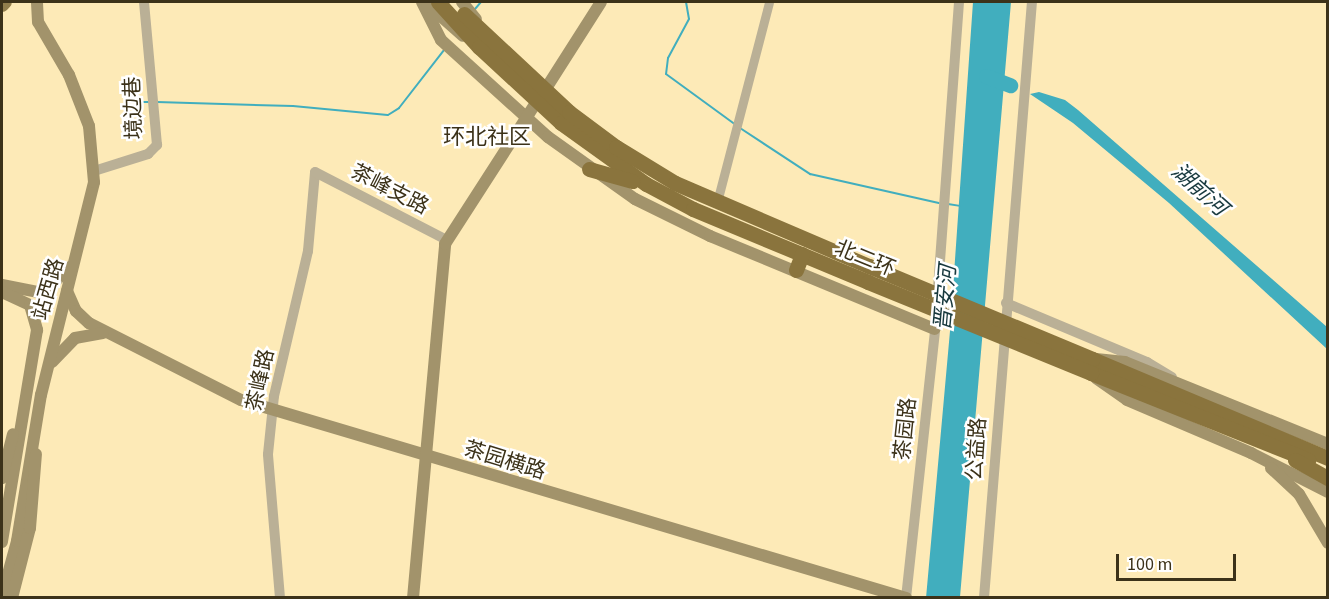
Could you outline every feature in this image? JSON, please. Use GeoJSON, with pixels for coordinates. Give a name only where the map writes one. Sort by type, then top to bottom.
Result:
{"type":"FeatureCollection","features":[{"type":"Feature","properties":{"kind":"highway","name":"北二环"},"geometry":{"type":"LineString","coordinates":[[438,2],[466,22]]}},
{"type":"Feature","properties":{"kind":"highway","name":"北二环"},"geometry":{"type":"LineString","coordinates":[[451,2],[484,41],[541,96],[582,140],[645,184],[693,209],[802,255],[869,274]]}},
{"type":"Feature","properties":{"kind":"highway","name":"北二环"},"geometry":{"type":"LineString","coordinates":[[541,96],[616,147],[675,183],[869,274],[1268,440],[1328,469]]}},
{"type":"Feature","properties":{"kind":"highway"},"geometry":{"type":"LineString","coordinates":[[589,169],[645,184]]}},
{"type":"Feature","properties":{"kind":"highway"},"geometry":{"type":"LineString","coordinates":[[796,270],[802,255]]}},
{"type":"Feature","properties":{"kind":"highway","name":"北二环"},"geometry":{"type":"LineString","coordinates":[[1268,440],[1328,458]]}},
{"type":"Feature","properties":{"kind":"highway"},"geometry":{"type":"LineString","coordinates":[[1268,440],[1328,451]]}},
{"type":"Feature","properties":{"kind":"highway"},"geometry":{"type":"LineString","coordinates":[[1268,440],[1328,478]]}},
{"type":"Feature","properties":{"kind":"main road","name":"站西路"},"geometry":{"type":"LineString","coordinates":[[2,596],[16,540],[47,369],[92,197],[94,171],[84,109],[69,75],[38,22],[37,2]]}},
{"type":"Feature","properties":{"kind":"main road"},"geometry":{"type":"LineString","coordinates":[[423,2],[466,22]]}},
{"type":"Feature","properties":{"kind":"main road"},"geometry":{"type":"LineString","coordinates":[[423,2],[441,40],[526,118],[589,169],[682,224],[935,329]]}},
{"type":"Feature","properties":{"kind":"main road"},"geometry":{"type":"LineString","coordinates":[[413,597],[447,240],[601,2]]}},
{"type":"Feature","properties":{"kind":"main road"},"geometry":{"type":"LineString","coordinates":[[2,285],[36,292],[46,290],[77,258]]}},
{"type":"Feature","properties":{"kind":"main road","name":"茶园横路"},"geometry":{"type":"LineString","coordinates":[[67,291],[82,317],[105,333],[218,391],[425,457],[906,597]]}},
{"type":"Feature","properties":{"kind":"main road","name":"站西路"},"geometry":{"type":"LineString","coordinates":[[2,292],[30,305],[36,322],[37,346],[27,387],[2,542]]}},
{"type":"Feature","properties":{"kind":"main road"},"geometry":{"type":"LineString","coordinates":[[47,369],[75,338],[105,333]]}},
{"type":"Feature","properties":{"kind":"main road"},"geometry":{"type":"LineString","coordinates":[[1092,366],[1125,362],[1328,444]]}},
{"type":"Feature","properties":{"kind":"main road"},"geometry":{"type":"LineString","coordinates":[[1092,366],[1127,400],[1251,453],[1328,492]]}},
{"type":"Feature","properties":{"kind":"main road"},"geometry":{"type":"LineString","coordinates":[[2,478],[27,387]]}},
{"type":"Feature","properties":{"kind":"main road"},"geometry":{"type":"LineString","coordinates":[[12,597],[26,550],[36,484],[34,431]]}},
{"type":"Feature","properties":{"kind":"main road"},"geometry":{"type":"LineString","coordinates":[[1251,453],[1299,494],[1328,543]]}},
{"type":"Feature","properties":{"kind":"street","name":"境边巷"},"geometry":{"type":"LineString","coordinates":[[94,171],[152,152],[158,141],[144,2]]}},
{"type":"Feature","properties":{"kind":"street"},"geometry":{"type":"LineString","coordinates":[[717,202],[735,126],[771,2]]}},
{"type":"Feature","properties":{"kind":"street","name":"茶园路"},"geometry":{"type":"LineString","coordinates":[[906,597],[935,329],[942,206],[959,2]]}},
{"type":"Feature","properties":{"kind":"street","name":"公益路"},"geometry":{"type":"LineString","coordinates":[[984,597],[1005,303],[1032,2]]}},
{"type":"Feature","properties":{"kind":"street","name":"茶峰支路"},"geometry":{"type":"LineString","coordinates":[[315,172],[447,240]]}},
{"type":"Feature","properties":{"kind":"street","name":"茶峰路"},"geometry":{"type":"LineString","coordinates":[[280,597],[269,490],[272,410],[308,251],[315,172]]}},
{"type":"Feature","properties":{"kind":"street"},"geometry":{"type":"LineString","coordinates":[[1005,303],[1147,362],[1188,386]]}},
{"type":"Feature","properties":{"kind":"street"},"geometry":{"type":"LineString","coordinates":[[980,597],[981,574],[987,564]]}},
{"type":"Feature","properties":{"kind":"water"},"geometry":{"type":"Polygon","coordinates":[[[973,2],[1011,2],[960,597],[926,598],[950,331],[973,2]]]}},
{"type":"Feature","properties":{"kind":"water"},"geometry":{"type":"Polygon","coordinates":[[[1039,92],[1065,100],[1078,110],[1327,327],[1327,349],[1169,203],[1073,123],[1030,94],[1039,92]]]}},
{"type":"Feature","properties":{"kind":"waterway"},"geometry":{"type":"LineString","coordinates":[[475,9],[481,2]]}},
{"type":"Feature","properties":{"kind":"waterway"},"geometry":{"type":"LineString","coordinates":[[686,2],[689,19],[668,58],[666,74],[736,125]]}},
{"type":"Feature","properties":{"kind":"waterway"},"geometry":{"type":"LineString","coordinates":[[157,102],[293,106],[388,115],[399,108],[444,50]]}},
{"type":"Feature","properties":{"kind":"waterway","name":"湖前河"},"geometry":{"type":"LineString","coordinates":[[986,76],[1010,85]]}},
{"type":"Feature","properties":{"kind":"waterway"},"geometry":{"type":"LineString","coordinates":[[125,102],[149,102]]}},
{"type":"Feature","properties":{"kind":"waterway"},"geometry":{"type":"LineString","coordinates":[[740,128],[810,174],[939,203]]}},
{"type":"Feature","properties":{"kind":"waterway"},"geometry":{"type":"LineString","coordinates":[[948,204],[960,206]]}},
{"type":"Feature","properties":{"kind":"district","name":"环北社区"},"geometry":{"type":"Point","coordinates":[487,138]}},
{"type":"Feature","properties":{"kind":"water label","name":"晋安河"},"geometry":{"type":"Point","coordinates":[946,298]}}]}
